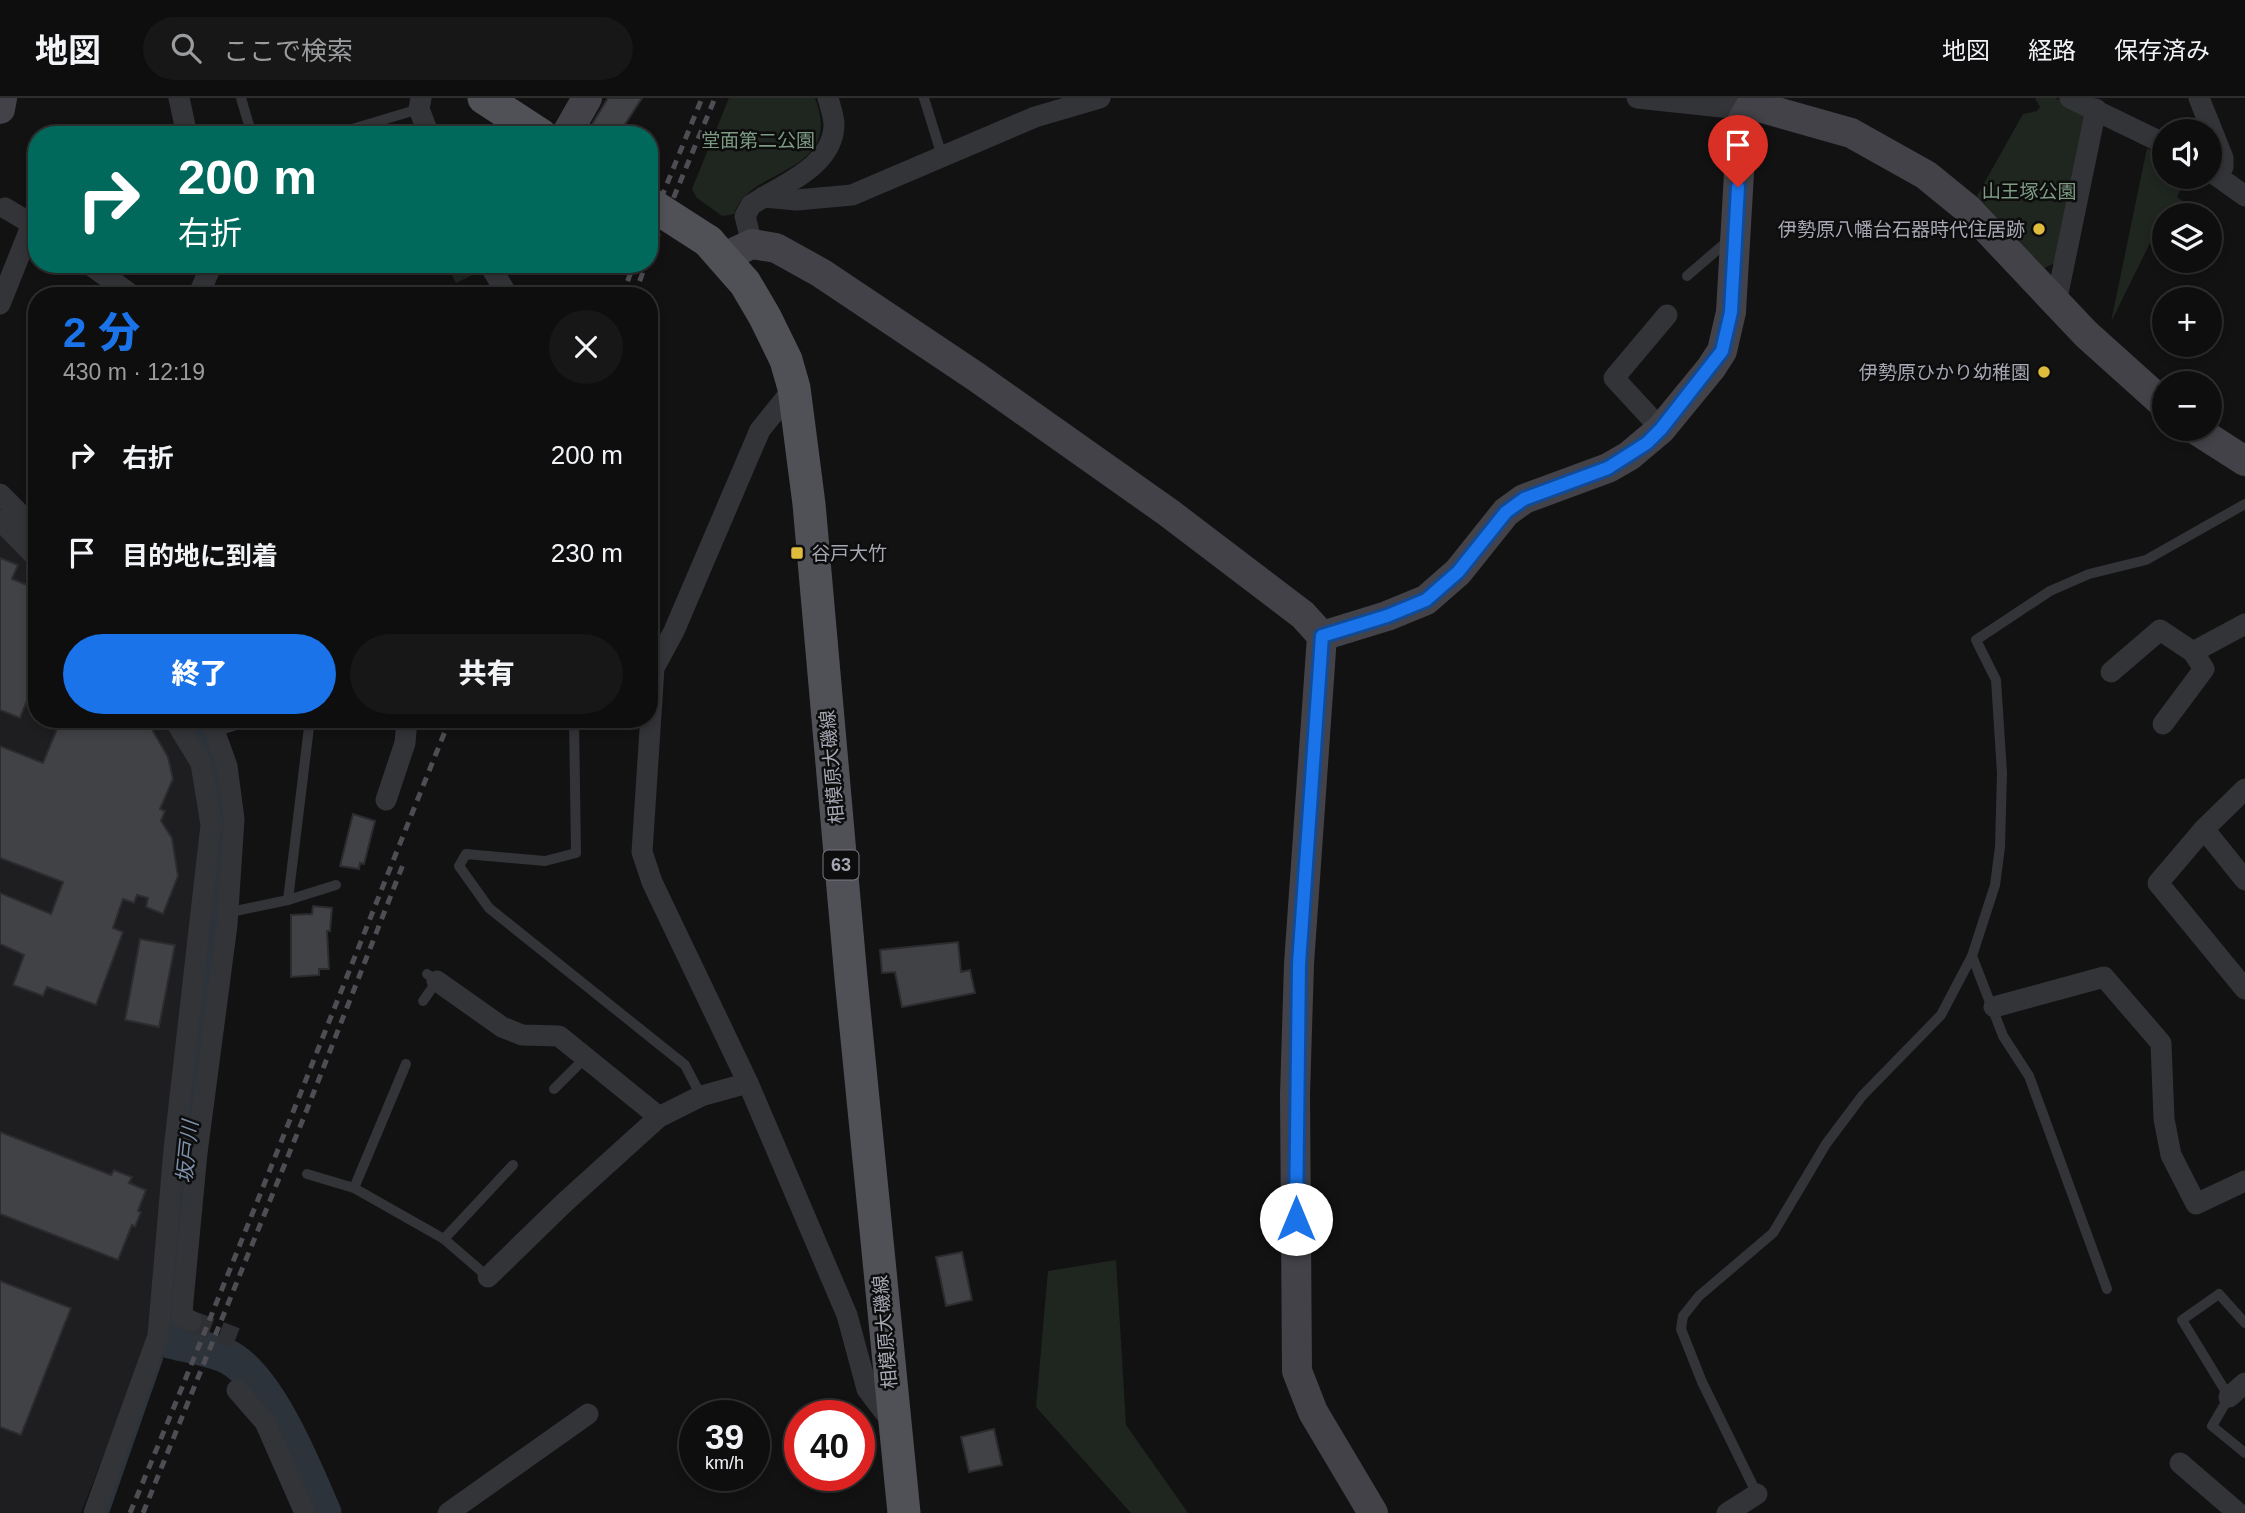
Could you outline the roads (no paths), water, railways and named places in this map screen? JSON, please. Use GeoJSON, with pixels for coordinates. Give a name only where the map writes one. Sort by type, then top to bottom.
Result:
{"type":"FeatureCollection","features":[{"type":"Feature","properties":{"kind":"main road"},"geometry":{"type":"LineString","coordinates":[[484,98],[527,126]]}},
{"type":"Feature","properties":{"kind":"main road","name":"相模原大磯線"},"geometry":{"type":"LineString","coordinates":[[658,208],[728,247],[786,360],[794,388],[808,504],[893,1423],[904,1513]]}},
{"type":"Feature","properties":{"kind":"street"},"geometry":{"type":"LineString","coordinates":[[0,109],[2,98]]}},
{"type":"Feature","properties":{"kind":"street"},"geometry":{"type":"LineString","coordinates":[[179,98],[185,126]]}},
{"type":"Feature","properties":{"kind":"street"},"geometry":{"type":"LineString","coordinates":[[571,126],[587,98]]}},
{"type":"Feature","properties":{"kind":"street"},"geometry":{"type":"LineString","coordinates":[[828,98],[834,124],[829,145],[815,164],[751,205],[728,247],[776,248],[821,273],[986,383],[1169,513],[1303,615],[1322,636],[1299,964],[1295,1095],[1297,1371],[1313,1412],[1373,1513]]}},
{"type":"Feature","properties":{"kind":"street"},"geometry":{"type":"LineString","coordinates":[[764,197],[797,200],[852,195],[1035,117],[1100,98]]}},
{"type":"Feature","properties":{"kind":"street"},"geometry":{"type":"LineString","coordinates":[[1637,98],[1719,103],[1753,101],[1851,133],[1926,174],[1969,210],[2056,303],[2152,393]]}},
{"type":"Feature","properties":{"kind":"street"},"geometry":{"type":"LineString","coordinates":[[2070,98],[2152,137]]}},
{"type":"Feature","properties":{"kind":"street"},"geometry":{"type":"LineString","coordinates":[[2199,98],[2207,119]]}},
{"type":"Feature","properties":{"kind":"street"},"geometry":{"type":"LineString","coordinates":[[1322,636],[1387,616],[1426,600],[1458,572],[1506,512],[1524,499],[1608,468],[1647,443],[1661,429],[1722,351],[1731,312],[1742,121],[1753,101]]}},
{"type":"Feature","properties":{"kind":"street"},"geometry":{"type":"LineString","coordinates":[[420,103],[426,126]]}},
{"type":"Feature","properties":{"kind":"street"},"geometry":{"type":"LineString","coordinates":[[2056,303],[2096,109]]}},
{"type":"Feature","properties":{"kind":"street"},"geometry":{"type":"LineString","coordinates":[[2222,179],[2245,196]]}},
{"type":"Feature","properties":{"kind":"street"},"geometry":{"type":"LineString","coordinates":[[5,208],[28,221]]}},
{"type":"Feature","properties":{"kind":"street"},"geometry":{"type":"LineString","coordinates":[[0,304],[28,239]]}},
{"type":"Feature","properties":{"kind":"street"},"geometry":{"type":"LineString","coordinates":[[101,273],[121,287]]}},
{"type":"Feature","properties":{"kind":"street"},"geometry":{"type":"LineString","coordinates":[[1656,322],[1614,378],[1661,429]]}},
{"type":"Feature","properties":{"kind":"street"},"geometry":{"type":"LineString","coordinates":[[658,653],[674,631],[760,430],[794,388]]}},
{"type":"Feature","properties":{"kind":"street"},"geometry":{"type":"LineString","coordinates":[[2214,441],[2245,461]]}},
{"type":"Feature","properties":{"kind":"street"},"geometry":{"type":"LineString","coordinates":[[0,494],[28,522]]}},
{"type":"Feature","properties":{"kind":"street"},"geometry":{"type":"LineString","coordinates":[[0,520],[28,549]]}},
{"type":"Feature","properties":{"kind":"street"},"geometry":{"type":"LineString","coordinates":[[2193,652],[2245,624]]}},
{"type":"Feature","properties":{"kind":"street"},"geometry":{"type":"LineString","coordinates":[[2111,672],[2160,630],[2193,652],[2204,669],[2164,723]]}},
{"type":"Feature","properties":{"kind":"street"},"geometry":{"type":"LineString","coordinates":[[94,1513],[158,1336],[174,1150],[211,825],[201,763],[180,728]]}},
{"type":"Feature","properties":{"kind":"street"},"geometry":{"type":"LineString","coordinates":[[191,1321],[182,1317],[197,1153],[226,912],[234,819],[230,779],[214,728]]}},
{"type":"Feature","properties":{"kind":"street"},"geometry":{"type":"LineString","coordinates":[[386,800],[405,743],[406,728]]}},
{"type":"Feature","properties":{"kind":"street"},"geometry":{"type":"LineString","coordinates":[[650,728],[642,852],[652,882],[748,1083],[847,1315],[867,1389],[893,1423]]}},
{"type":"Feature","properties":{"kind":"street"},"geometry":{"type":"LineString","coordinates":[[2245,789],[2204,829],[2158,883],[2245,989]]}},
{"type":"Feature","properties":{"kind":"street"},"geometry":{"type":"LineString","coordinates":[[2204,829],[2245,880]]}},
{"type":"Feature","properties":{"kind":"street"},"geometry":{"type":"LineString","coordinates":[[1994,1007],[2105,977],[2161,1043],[2164,1119],[2171,1155],[2196,1204],[2245,1181]]}},
{"type":"Feature","properties":{"kind":"street"},"geometry":{"type":"LineString","coordinates":[[432,978],[519,1038],[559,1037],[659,1117]]}},
{"type":"Feature","properties":{"kind":"street"},"geometry":{"type":"LineString","coordinates":[[488,1277],[564,1203],[659,1117],[701,1096],[748,1083]]}},
{"type":"Feature","properties":{"kind":"street"},"geometry":{"type":"LineString","coordinates":[[174,1150],[197,1153]]}},
{"type":"Feature","properties":{"kind":"street"},"geometry":{"type":"LineString","coordinates":[[2229,1397],[2245,1383]]}},
{"type":"Feature","properties":{"kind":"street"},"geometry":{"type":"LineString","coordinates":[[237,1390],[265,1422],[305,1513]]}},
{"type":"Feature","properties":{"kind":"street"},"geometry":{"type":"LineString","coordinates":[[448,1513],[588,1414]]}},
{"type":"Feature","properties":{"kind":"street"},"geometry":{"type":"LineString","coordinates":[[2180,1463],[2238,1513]]}},
{"type":"Feature","properties":{"kind":"street"},"geometry":{"type":"LineString","coordinates":[[1727,1513],[1757,1494]]}},
{"type":"Feature","properties":{"kind":"lane"},"geometry":{"type":"LineString","coordinates":[[242,98],[250,126]]}},
{"type":"Feature","properties":{"kind":"lane"},"geometry":{"type":"LineString","coordinates":[[924,98],[942,156]]}},
{"type":"Feature","properties":{"kind":"lane"},"geometry":{"type":"LineString","coordinates":[[357,126],[420,103]]}},
{"type":"Feature","properties":{"kind":"lane"},"geometry":{"type":"LineString","coordinates":[[1687,276],[1736,233]]}},
{"type":"Feature","properties":{"kind":"lane"},"geometry":{"type":"LineString","coordinates":[[1757,1494],[1702,1382],[1681,1329],[1683,1316],[1699,1296],[1773,1233],[1826,1144],[1862,1096],[1941,1015],[1972,956],[1995,885],[2000,847],[2002,773],[1996,680],[1976,640],[2050,591],[2089,574],[2146,560],[2245,504]]}},
{"type":"Feature","properties":{"kind":"lane"},"geometry":{"type":"LineString","coordinates":[[288,900],[309,728]]}},
{"type":"Feature","properties":{"kind":"lane"},"geometry":{"type":"LineString","coordinates":[[575,728],[576,853],[545,861],[466,855],[459,866],[488,908],[684,1065],[701,1096]]}},
{"type":"Feature","properties":{"kind":"lane"},"geometry":{"type":"LineString","coordinates":[[226,912],[288,900],[336,885]]}},
{"type":"Feature","properties":{"kind":"lane"},"geometry":{"type":"LineString","coordinates":[[1972,956],[2003,1036],[2028,1076],[2107,1289]]}},
{"type":"Feature","properties":{"kind":"lane"},"geometry":{"type":"LineString","coordinates":[[423,1001],[432,978]]}},
{"type":"Feature","properties":{"kind":"lane"},"geometry":{"type":"LineString","coordinates":[[554,1089],[585,1058]]}},
{"type":"Feature","properties":{"kind":"lane"},"geometry":{"type":"LineString","coordinates":[[354,1188],[406,1065]]}},
{"type":"Feature","properties":{"kind":"lane"},"geometry":{"type":"LineString","coordinates":[[444,1239],[513,1165]]}},
{"type":"Feature","properties":{"kind":"lane"},"geometry":{"type":"LineString","coordinates":[[307,1174],[354,1188],[444,1239],[488,1277]]}},
{"type":"Feature","properties":{"kind":"lane"},"geometry":{"type":"LineString","coordinates":[[2245,1323],[2219,1294],[2182,1320],[2229,1397],[2212,1426],[2245,1454]]}},
{"type":"Feature","properties":{"kind":"waterway","name":"坂戸川"},"geometry":{"type":"LineString","coordinates":[[201,728],[215,759],[225,811],[166,1340],[224,1355],[240,1365],[255,1381],[296,1449],[324,1513]]}},
{"type":"Feature","properties":{"kind":"waterway"},"geometry":{"type":"LineString","coordinates":[[106,1513],[160,1359]]}},
{"type":"Feature","properties":{"kind":"tunnel"},"geometry":{"type":"LineString","coordinates":[[191,1321],[236,1338]]}},
{"type":"Feature","properties":{"kind":"railway"},"geometry":{"type":"LineString","coordinates":[[658,206],[702,98]]}},
{"type":"Feature","properties":{"kind":"railway"},"geometry":{"type":"LineString","coordinates":[[658,235],[715,98]]}},
{"type":"Feature","properties":{"kind":"railway"},"geometry":{"type":"LineString","coordinates":[[625,287],[631,273]]}},
{"type":"Feature","properties":{"kind":"railway"},"geometry":{"type":"LineString","coordinates":[[637,287],[643,273]]}},
{"type":"Feature","properties":{"kind":"railway"},"geometry":{"type":"LineString","coordinates":[[130,1513],[446,728]]}},
{"type":"Feature","properties":{"kind":"railway"},"geometry":{"type":"LineString","coordinates":[[143,1513],[404,862]]}},
{"type":"Feature","properties":{"kind":"place","name":"伊勢原八幡台石器時代住居跡"},"geometry":{"type":"Point","coordinates":[2039,229]}},
{"type":"Feature","properties":{"kind":"place","name":"伊勢原ひかり幼稚園"},"geometry":{"type":"Point","coordinates":[2044,372]}},
{"type":"Feature","properties":{"kind":"place","name":"谷戸大竹"},"geometry":{"type":"Point","coordinates":[797,553]}},
{"type":"Feature","properties":{"kind":"park label","name":"堂面第二公園"},"geometry":{"type":"Point","coordinates":[758,140]}},
{"type":"Feature","properties":{"kind":"park label","name":"山王塚公園"},"geometry":{"type":"Point","coordinates":[2029,191]}}]}
